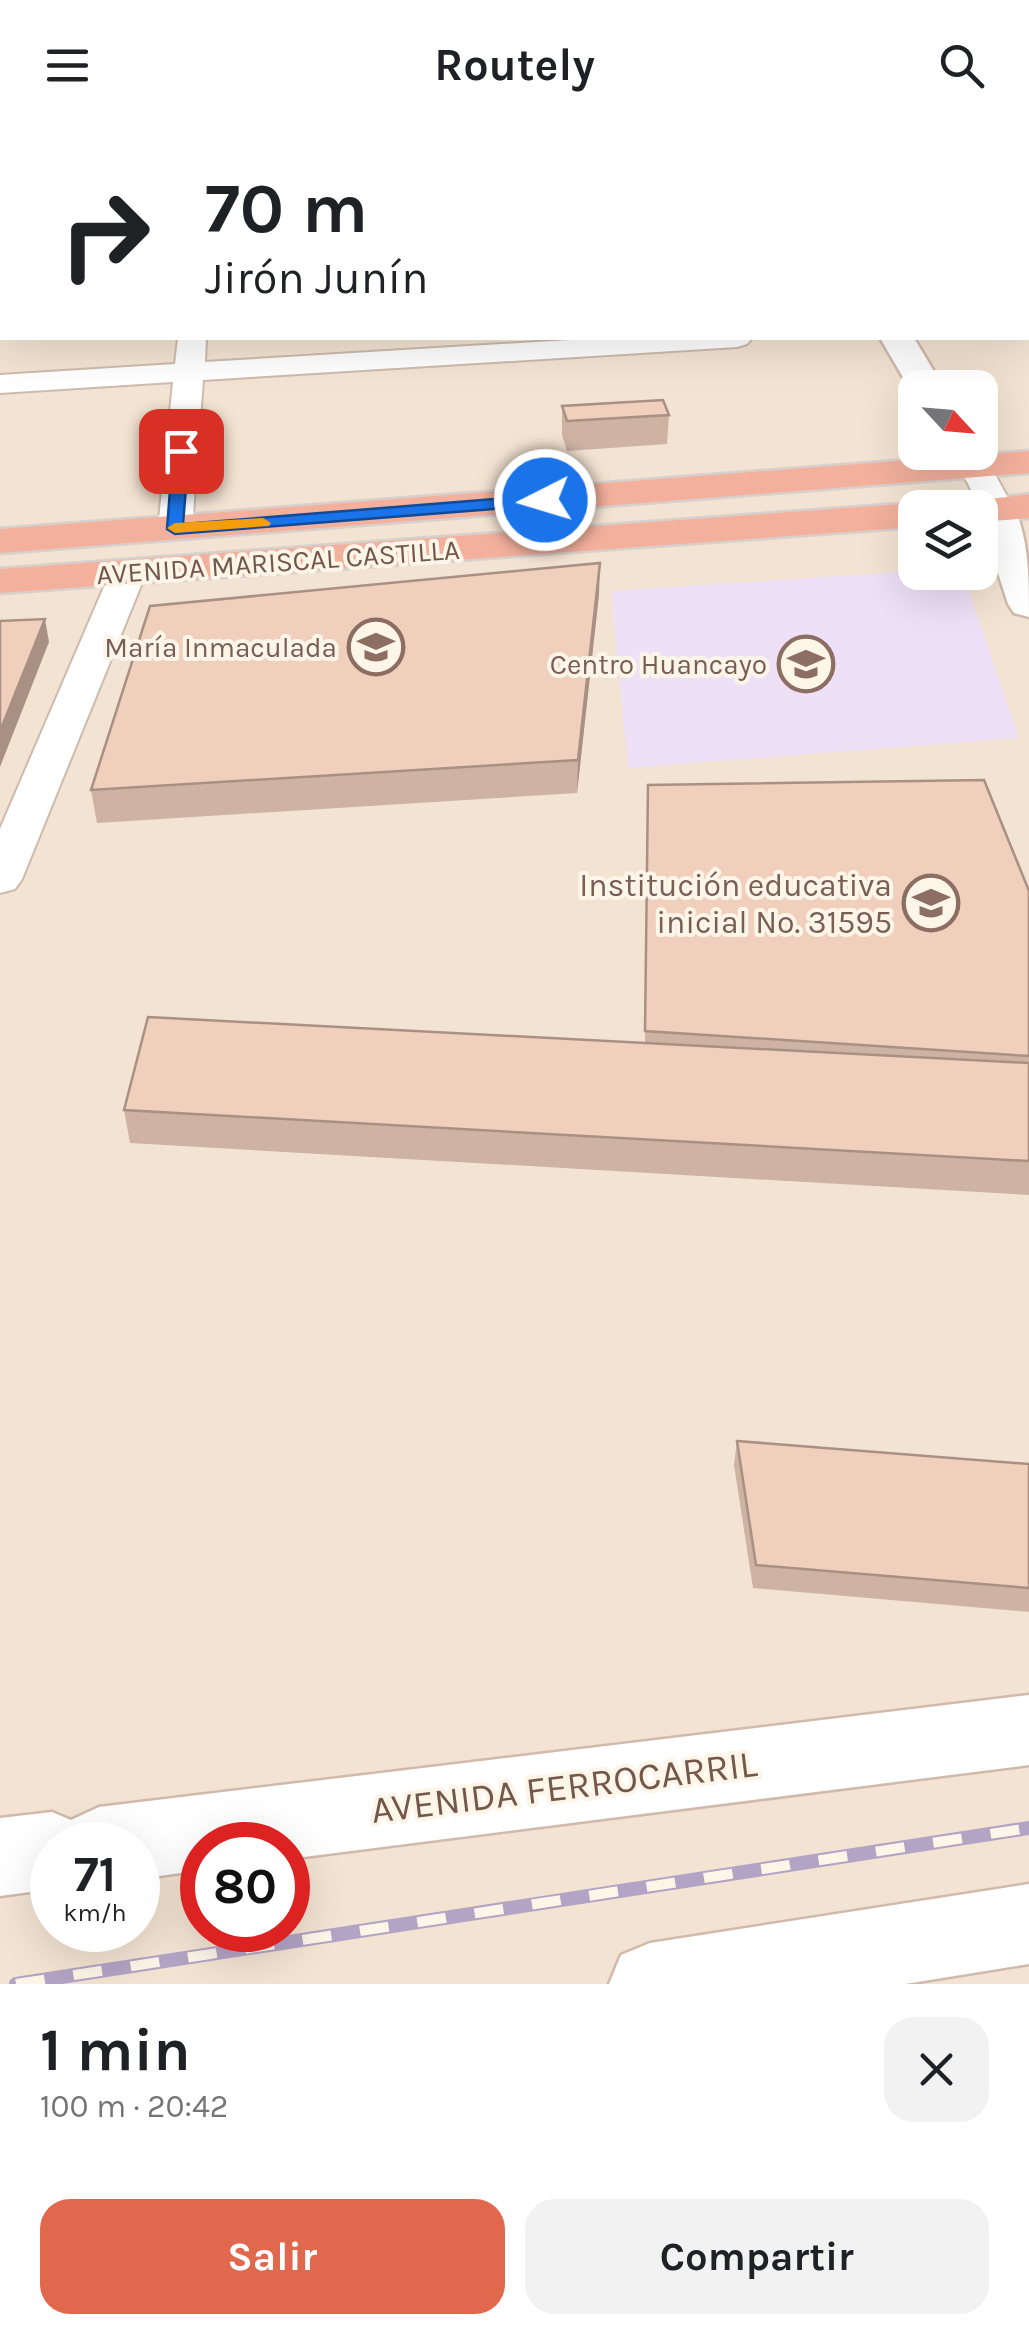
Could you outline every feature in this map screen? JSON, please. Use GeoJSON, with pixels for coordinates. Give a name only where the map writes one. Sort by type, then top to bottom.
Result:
{"type":"FeatureCollection","features":[{"type":"Feature","properties":{"kind":"highway","name":"AVENIDA MARISCAL CASTILLA"},"geometry":{"type":"LineString","coordinates":[[998,460],[1029,462]]}},
{"type":"Feature","properties":{"kind":"highway","name":"AVENIDA MARISCAL CASTILLA"},"geometry":{"type":"LineString","coordinates":[[0,541],[898,465]]}},
{"type":"Feature","properties":{"kind":"highway","name":"AVENIDA MARISCAL CASTILLA"},"geometry":{"type":"LineString","coordinates":[[0,581],[898,516]]}},
{"type":"Feature","properties":{"kind":"street"},"geometry":{"type":"LineString","coordinates":[[175,529],[192,340]]}},
{"type":"Feature","properties":{"kind":"street"},"geometry":{"type":"LineString","coordinates":[[0,384],[705,340]]}},
{"type":"Feature","properties":{"kind":"street"},"geometry":{"type":"LineString","coordinates":[[897,340],[916,370]]}},
{"type":"Feature","properties":{"kind":"street"},"geometry":{"type":"LineString","coordinates":[[977,470],[1002,508],[1029,604]]}},
{"type":"Feature","properties":{"kind":"street"},"geometry":{"type":"LineString","coordinates":[[0,879],[128,572]]}},
{"type":"Feature","properties":{"kind":"street","name":"AVENIDA FERROCARRIL"},"geometry":{"type":"LineString","coordinates":[[160,1837],[1029,1730]]}},
{"type":"Feature","properties":{"kind":"street"},"geometry":{"type":"LineString","coordinates":[[0,1857],[30,1854]]}},
{"type":"Feature","properties":{"kind":"street"},"geometry":{"type":"LineString","coordinates":[[656,1984],[1029,1924]]}},
{"type":"Feature","properties":{"kind":"shaded area"},"geometry":{"type":"Polygon","coordinates":[[[0,340],[1029,340],[1029,1984],[0,1984],[0,340]]]}},
{"type":"Feature","properties":{"kind":"shaded area","name":"Centro Huancayo"},"geometry":{"type":"Polygon","coordinates":[[[898,572],[898,590],[969,590],[1019,738],[628,768],[611,591],[898,572]]]}},
{"type":"Feature","properties":{"kind":"building"},"geometry":{"type":"Polygon","coordinates":[[[663,400],[669,415],[567,421],[562,406],[663,400]]]}},
{"type":"Feature","properties":{"kind":"building"},"geometry":{"type":"Polygon","coordinates":[[[600,563],[578,760],[91,790],[150,606],[600,563]]]}},
{"type":"Feature","properties":{"kind":"building"},"geometry":{"type":"Polygon","coordinates":[[[45,619],[0,731],[0,621],[45,619]]]}},
{"type":"Feature","properties":{"kind":"building"},"geometry":{"type":"Polygon","coordinates":[[[984,780],[1029,891],[1029,1056],[645,1031],[648,785],[984,780]]]}},
{"type":"Feature","properties":{"kind":"building"},"geometry":{"type":"Polygon","coordinates":[[[148,1017],[1029,1063],[1029,1161],[124,1110],[148,1017]]]}},
{"type":"Feature","properties":{"kind":"building"},"geometry":{"type":"Polygon","coordinates":[[[737,1441],[1029,1464],[1029,1588],[756,1565],[737,1441]]]}},
{"type":"Feature","properties":{"kind":"railway"},"geometry":{"type":"LineString","coordinates":[[16,1984],[1029,1828]]}},
{"type":"Feature","properties":{"kind":"slow traffic"},"geometry":{"type":"LineString","coordinates":[[175,528],[263,523]]}},
{"type":"Feature","properties":{"kind":"place","name":"María Inmaculada"},"geometry":{"type":"Point","coordinates":[376,647]}},
{"type":"Feature","properties":{"kind":"place","name":"Centro Huancayo"},"geometry":{"type":"Point","coordinates":[806,664]}},
{"type":"Feature","properties":{"kind":"place","name":"Institución educativa inicial No. 31595"},"geometry":{"type":"Point","coordinates":[931,903]}},
{"type":"Feature","properties":{"kind":"route"},"geometry":{"type":"LineString","coordinates":[[181,451],[175,529],[545,500]]}}]}
